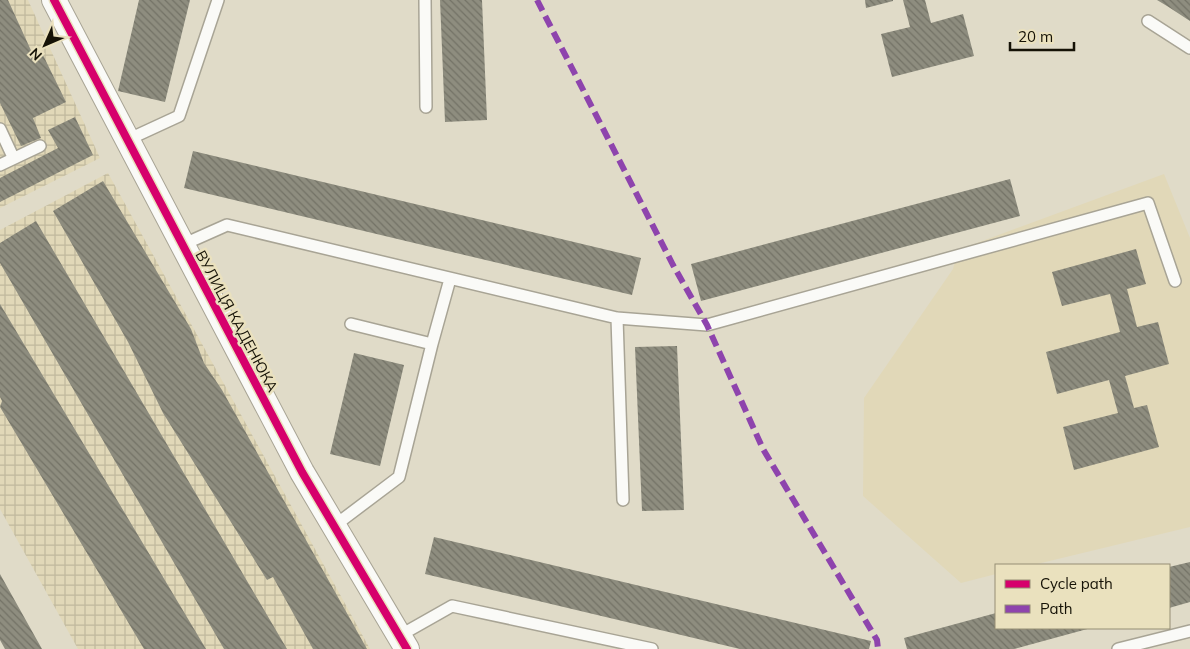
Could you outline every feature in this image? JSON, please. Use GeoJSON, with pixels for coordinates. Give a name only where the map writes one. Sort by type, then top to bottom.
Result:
{"type":"FeatureCollection","features":[{"type":"Feature","properties":{"kind":"street","name":"ВУЛИЦЯ КАДЕНЮКА"},"geometry":{"type":"LineString","coordinates":[[54,0],[302,472],[403,643]]}},
{"type":"Feature","properties":{"kind":"lane"},"geometry":{"type":"LineString","coordinates":[[127,140],[179,116],[218,0]]}},
{"type":"Feature","properties":{"kind":"lane"},"geometry":{"type":"LineString","coordinates":[[425,0],[426,107]]}},
{"type":"Feature","properties":{"kind":"lane"},"geometry":{"type":"LineString","coordinates":[[1148,21],[1190,48]]}},
{"type":"Feature","properties":{"kind":"lane"},"geometry":{"type":"LineString","coordinates":[[0,129],[13,157]]}},
{"type":"Feature","properties":{"kind":"lane"},"geometry":{"type":"LineString","coordinates":[[0,165],[13,157],[40,146]]}},
{"type":"Feature","properties":{"kind":"lane"},"geometry":{"type":"LineString","coordinates":[[182,245],[227,225],[617,318],[707,325],[1148,203],[1175,281]]}},
{"type":"Feature","properties":{"kind":"lane"},"geometry":{"type":"LineString","coordinates":[[334,526],[399,478],[450,279]]}},
{"type":"Feature","properties":{"kind":"lane"},"geometry":{"type":"LineString","coordinates":[[617,318],[623,500]]}},
{"type":"Feature","properties":{"kind":"lane"},"geometry":{"type":"LineString","coordinates":[[350,324],[432,344]]}},
{"type":"Feature","properties":{"kind":"lane"},"geometry":{"type":"LineString","coordinates":[[403,643],[452,606],[652,649]]}},
{"type":"Feature","properties":{"kind":"lane"},"geometry":{"type":"LineString","coordinates":[[1118,649],[1190,631]]}},
{"type":"Feature","properties":{"kind":"shaded area"},"geometry":{"type":"Polygon","coordinates":[[[0,0],[28,0],[100,158],[0,208],[0,0]]]}},
{"type":"Feature","properties":{"kind":"shaded area"},"geometry":{"type":"Polygon","coordinates":[[[108,173],[370,649],[78,649],[0,509],[0,230],[108,173]]]}},
{"type":"Feature","properties":{"kind":"shaded area"},"geometry":{"type":"Polygon","coordinates":[[[1164,174],[1190,238],[1190,527],[1037,564],[995,564],[995,574],[961,583],[863,496],[864,398],[953,269],[958,250],[1164,174]]]}},
{"type":"Feature","properties":{"kind":"building"},"geometry":{"type":"Polygon","coordinates":[[[0,0],[8,0],[34,57],[42,53],[66,102],[33,118],[41,138],[21,146],[0,103],[0,0]]]}},
{"type":"Feature","properties":{"kind":"building"},"geometry":{"type":"Polygon","coordinates":[[[139,0],[190,0],[165,102],[118,91],[139,0]]]}},
{"type":"Feature","properties":{"kind":"building"},"geometry":{"type":"Polygon","coordinates":[[[440,0],[482,0],[487,120],[445,122],[440,0]]]}},
{"type":"Feature","properties":{"kind":"building"},"geometry":{"type":"Polygon","coordinates":[[[865,0],[893,0],[893,1],[866,8],[865,0]]]}},
{"type":"Feature","properties":{"kind":"building"},"geometry":{"type":"Polygon","coordinates":[[[903,0],[925,0],[931,23],[963,14],[974,56],[892,77],[881,34],[910,27],[903,0]]]}},
{"type":"Feature","properties":{"kind":"building"},"geometry":{"type":"Polygon","coordinates":[[[1157,0],[1190,0],[1190,21],[1167,6],[1157,0]]]}},
{"type":"Feature","properties":{"kind":"building"},"geometry":{"type":"Polygon","coordinates":[[[75,117],[93,155],[0,202],[0,178],[58,148],[48,130],[75,117]]]}},
{"type":"Feature","properties":{"kind":"building"},"geometry":{"type":"Polygon","coordinates":[[[193,151],[641,258],[632,295],[184,188],[193,151]]]}},
{"type":"Feature","properties":{"kind":"building"},"geometry":{"type":"Polygon","coordinates":[[[1010,179],[1020,216],[701,301],[691,264],[1010,179]]]}},
{"type":"Feature","properties":{"kind":"building"},"geometry":{"type":"Polygon","coordinates":[[[103,181],[191,329],[204,363],[222,390],[367,649],[313,649],[273,577],[267,580],[163,413],[128,342],[53,211],[103,181]]]}},
{"type":"Feature","properties":{"kind":"building"},"geometry":{"type":"Polygon","coordinates":[[[36,221],[287,649],[224,649],[0,263],[0,243],[36,221]]]}},
{"type":"Feature","properties":{"kind":"building"},"geometry":{"type":"Polygon","coordinates":[[[1136,249],[1146,284],[1127,289],[1137,327],[1158,322],[1169,364],[1125,376],[1134,408],[1147,405],[1159,447],[1074,470],[1063,427],[1118,413],[1109,380],[1057,394],[1046,352],[1120,332],[1110,294],[1062,306],[1052,272],[1136,249]]]}},
{"type":"Feature","properties":{"kind":"building"},"geometry":{"type":"Polygon","coordinates":[[[0,304],[206,649],[144,649],[0,407],[2,401],[0,397],[0,304]]]}},
{"type":"Feature","properties":{"kind":"building"},"geometry":{"type":"Polygon","coordinates":[[[677,346],[684,510],[642,511],[635,347],[677,346]]]}},
{"type":"Feature","properties":{"kind":"building"},"geometry":{"type":"Polygon","coordinates":[[[354,353],[404,365],[380,466],[330,454],[354,353]]]}},
{"type":"Feature","properties":{"kind":"building"},"geometry":{"type":"Polygon","coordinates":[[[434,537],[871,641],[869,649],[740,649],[425,574],[434,537]]]}},
{"type":"Feature","properties":{"kind":"building"},"geometry":{"type":"Polygon","coordinates":[[[1190,562],[1190,602],[1170,608],[1170,567],[1190,562]]]}},
{"type":"Feature","properties":{"kind":"building"},"geometry":{"type":"Polygon","coordinates":[[[0,574],[42,649],[5,649],[0,640],[0,574]]]}},
{"type":"Feature","properties":{"kind":"building"},"geometry":{"type":"Polygon","coordinates":[[[995,613],[995,629],[1087,629],[1014,649],[907,649],[904,638],[995,613]]]}},
{"type":"Feature","properties":{"kind":"marked path"},"geometry":{"type":"LineString","coordinates":[[537,0],[673,265],[707,325],[763,449],[877,640],[878,649]]}},
{"type":"Feature","properties":{"kind":"cycle path"},"geometry":{"type":"LineString","coordinates":[[54,0],[302,472],[407,649]]}}]}
